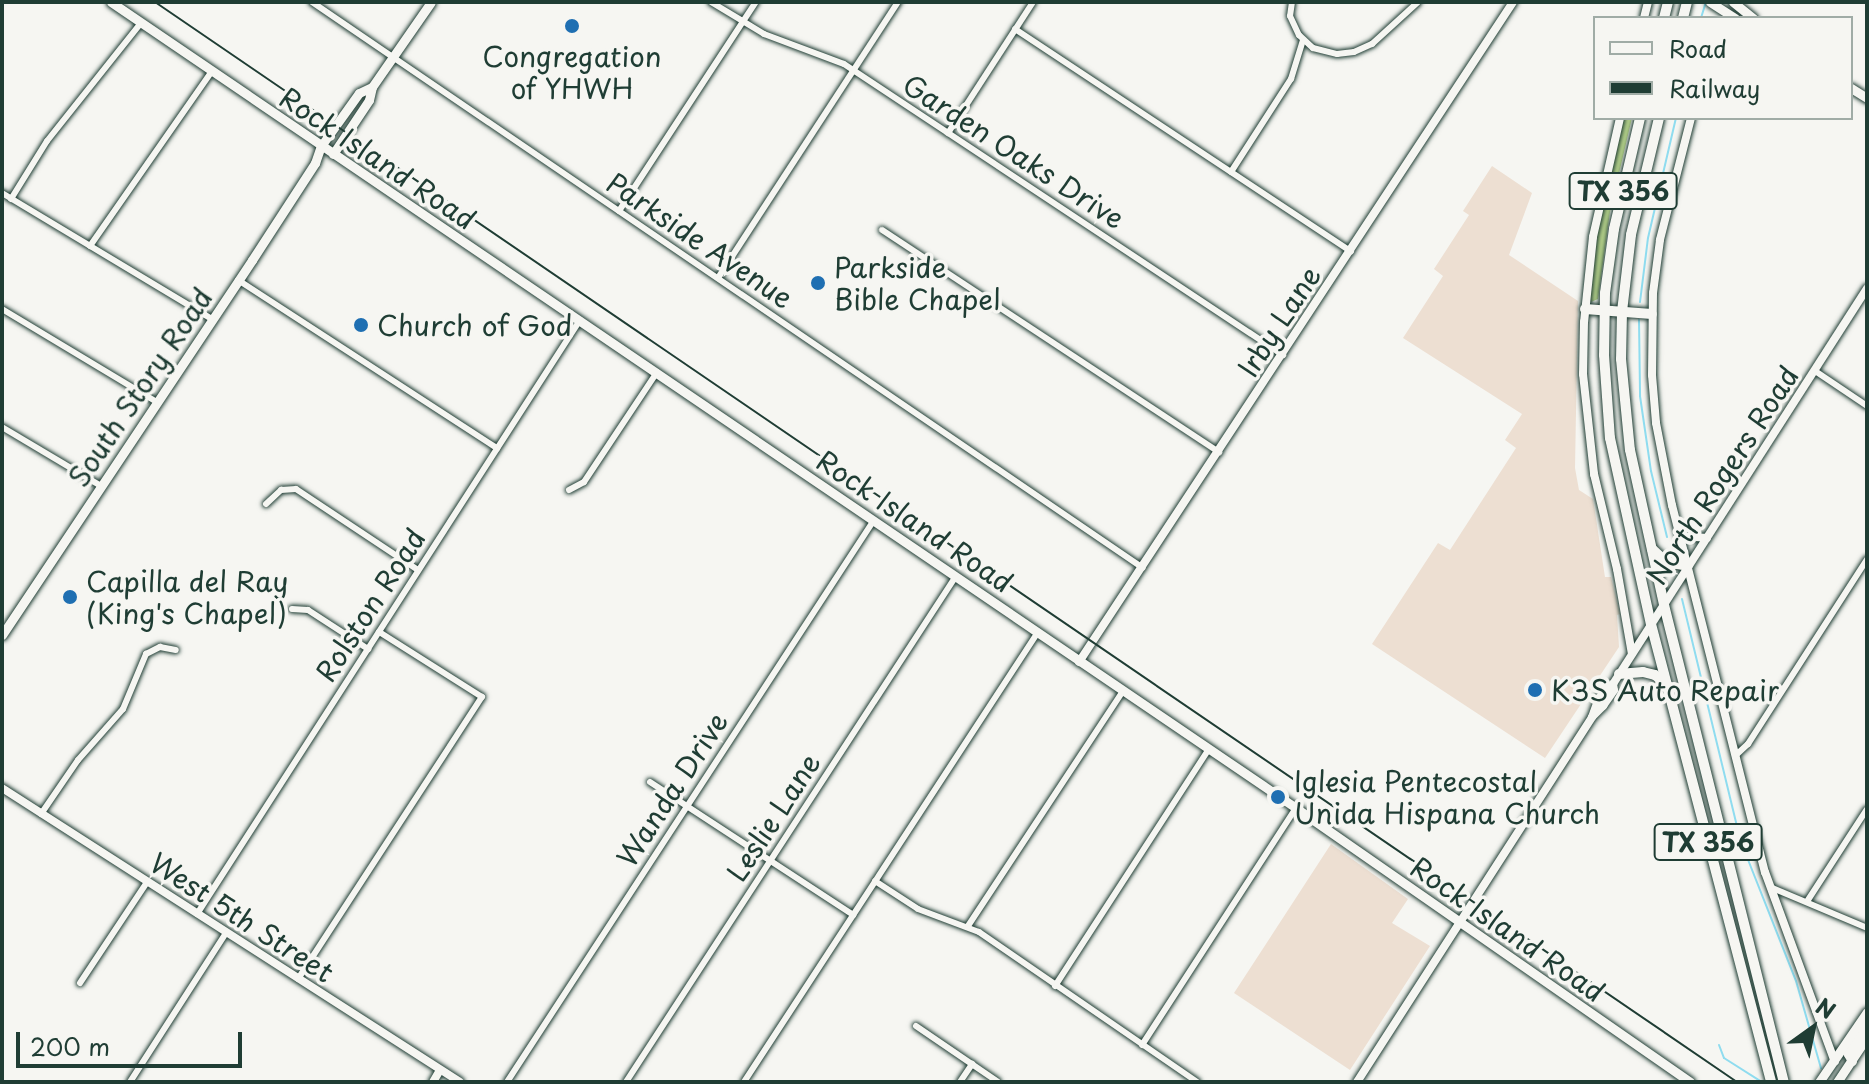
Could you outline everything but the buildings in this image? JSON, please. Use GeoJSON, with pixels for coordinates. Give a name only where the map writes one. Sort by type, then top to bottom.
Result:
{"type":"FeatureCollection","features":[{"type":"Feature","properties":{"kind":"main road","name":"Rock Island Road"},"geometry":{"type":"LineString","coordinates":[[111,2],[1296,808],[1690,1082]]}},
{"type":"Feature","properties":{"kind":"main road"},"geometry":{"type":"LineString","coordinates":[[315,163],[333,154],[369,100],[372,87],[431,2]]}},
{"type":"Feature","properties":{"kind":"main road"},"geometry":{"type":"LineString","coordinates":[[1710,2],[1721,14]]}},
{"type":"Feature","properties":{"kind":"main road"},"geometry":{"type":"LineString","coordinates":[[1733,2],[1750,16]]}},
{"type":"Feature","properties":{"kind":"main road","name":"South Story Road"},"geometry":{"type":"LineString","coordinates":[[2,635],[315,163],[321,146],[359,93],[372,87]]}},
{"type":"Feature","properties":{"kind":"main road","name":"TX 356"},"geometry":{"type":"LineString","coordinates":[[1640,120],[1614,229],[1604,311],[1610,438],[1651,624],[1771,1082]]}},
{"type":"Feature","properties":{"kind":"main road","name":"TX 356"},"geometry":{"type":"LineString","coordinates":[[1659,120],[1631,235],[1622,312],[1621,359],[1630,450],[1664,605],[1784,1082]]}},
{"type":"Feature","properties":{"kind":"main road"},"geometry":{"type":"LineString","coordinates":[[1585,309],[1652,314]]}},
{"type":"Feature","properties":{"kind":"main road"},"geometry":{"type":"LineString","coordinates":[[1652,549],[1666,562],[1688,566]]}},
{"type":"Feature","properties":{"kind":"main road"},"geometry":{"type":"LineString","coordinates":[[1616,679],[1643,672],[1655,675],[1668,686]]}},
{"type":"Feature","properties":{"kind":"main road"},"geometry":{"type":"LineString","coordinates":[[1819,1082],[1867,1012]]}},
{"type":"Feature","properties":{"kind":"main road"},"geometry":{"type":"LineString","coordinates":[[1852,1061],[1849,1053],[1867,1026]]}},
{"type":"Feature","properties":{"kind":"main road"},"geometry":{"type":"LineString","coordinates":[[1837,1082],[1867,1037]]}},
{"type":"Feature","properties":{"kind":"street","name":"Parkside Avenue"},"geometry":{"type":"LineString","coordinates":[[312,2],[1143,568]]}},
{"type":"Feature","properties":{"kind":"street","name":"Garden Oaks Drive"},"geometry":{"type":"LineString","coordinates":[[711,2],[742,23],[782,42],[827,56],[853,71],[1283,355]]}},
{"type":"Feature","properties":{"kind":"street"},"geometry":{"type":"LineString","coordinates":[[619,211],[756,2]]}},
{"type":"Feature","properties":{"kind":"street"},"geometry":{"type":"LineString","coordinates":[[718,278],[898,2]]}},
{"type":"Feature","properties":{"kind":"street"},"geometry":{"type":"LineString","coordinates":[[948,133],[1033,2]]}},
{"type":"Feature","properties":{"kind":"street"},"geometry":{"type":"LineString","coordinates":[[1292,2],[1290,16],[1303,40],[1321,51],[1354,52],[1380,38],[1418,2]]}},
{"type":"Feature","properties":{"kind":"street","name":"Irby Lane"},"geometry":{"type":"LineString","coordinates":[[1079,662],[1513,2]]}},
{"type":"Feature","properties":{"kind":"street"},"geometry":{"type":"LineString","coordinates":[[11,199],[47,141],[141,23]]}},
{"type":"Feature","properties":{"kind":"street"},"geometry":{"type":"LineString","coordinates":[[1015,29],[1351,251]]}},
{"type":"Feature","properties":{"kind":"street"},"geometry":{"type":"LineString","coordinates":[[1231,172],[1287,86],[1303,40]]}},
{"type":"Feature","properties":{"kind":"street"},"geometry":{"type":"LineString","coordinates":[[90,246],[212,71]]}},
{"type":"Feature","properties":{"kind":"street"},"geometry":{"type":"LineString","coordinates":[[1620,120],[1594,226],[1585,309],[1583,374],[1589,441],[1632,654]]}},
{"type":"Feature","properties":{"kind":"street"},"geometry":{"type":"LineString","coordinates":[[1690,120],[1660,240],[1652,314],[1656,423],[1680,536],[1770,887],[1835,1062]]}},
{"type":"Feature","properties":{"kind":"street"},"geometry":{"type":"LineString","coordinates":[[2,193],[212,319]]}},
{"type":"Feature","properties":{"kind":"street"},"geometry":{"type":"LineString","coordinates":[[882,230],[1219,452]]}},
{"type":"Feature","properties":{"kind":"street"},"geometry":{"type":"LineString","coordinates":[[238,280],[497,448]]}},
{"type":"Feature","properties":{"kind":"street","name":"North Rogers Road"},"geometry":{"type":"LineString","coordinates":[[1357,1082],[1592,717],[1599,698],[1616,679],[1867,289]]}},
{"type":"Feature","properties":{"kind":"street"},"geometry":{"type":"LineString","coordinates":[[2,309],[157,402]]}},
{"type":"Feature","properties":{"kind":"street","name":"Rolston Road"},"geometry":{"type":"LineString","coordinates":[[197,914],[580,320]]}},
{"type":"Feature","properties":{"kind":"street"},"geometry":{"type":"LineString","coordinates":[[1815,371],[1867,406]]}},
{"type":"Feature","properties":{"kind":"street"},"geometry":{"type":"LineString","coordinates":[[569,490],[584,482],[657,372]]}},
{"type":"Feature","properties":{"kind":"street"},"geometry":{"type":"LineString","coordinates":[[2,427],[101,486]]}},
{"type":"Feature","properties":{"kind":"street"},"geometry":{"type":"LineString","coordinates":[[266,504],[281,490],[296,489],[418,570]]}},
{"type":"Feature","properties":{"kind":"street","name":"Wanda Drive"},"geometry":{"type":"LineString","coordinates":[[507,1082],[874,520]]}},
{"type":"Feature","properties":{"kind":"street"},"geometry":{"type":"LineString","coordinates":[[1680,536],[1707,538]]}},
{"type":"Feature","properties":{"kind":"street"},"geometry":{"type":"LineString","coordinates":[[1735,756],[1748,744],[1867,559]]}},
{"type":"Feature","properties":{"kind":"street","name":"Leslie Lane"},"geometry":{"type":"LineString","coordinates":[[626,1082],[956,576]]}},
{"type":"Feature","properties":{"kind":"street"},"geometry":{"type":"LineString","coordinates":[[292,609],[308,610],[368,649]]}},
{"type":"Feature","properties":{"kind":"street"},"geometry":{"type":"LineString","coordinates":[[298,979],[482,697],[379,632]]}},
{"type":"Feature","properties":{"kind":"street"},"geometry":{"type":"LineString","coordinates":[[744,1082],[1038,632]]}},
{"type":"Feature","properties":{"kind":"street"},"geometry":{"type":"LineString","coordinates":[[41,814],[78,760],[123,709],[146,654],[160,647],[176,650]]}},
{"type":"Feature","properties":{"kind":"street"},"geometry":{"type":"LineString","coordinates":[[968,926],[1123,691]]}},
{"type":"Feature","properties":{"kind":"street"},"geometry":{"type":"LineString","coordinates":[[1055,986],[1209,749]]}},
{"type":"Feature","properties":{"kind":"street"},"geometry":{"type":"LineString","coordinates":[[650,782],[853,915]]}},
{"type":"Feature","properties":{"kind":"street","name":"West 5th Street"},"geometry":{"type":"LineString","coordinates":[[2,788],[460,1082]]}},
{"type":"Feature","properties":{"kind":"street"},"geometry":{"type":"LineString","coordinates":[[1142,1045],[1296,808]]}},
{"type":"Feature","properties":{"kind":"street"},"geometry":{"type":"LineString","coordinates":[[1808,900],[1867,809]]}},
{"type":"Feature","properties":{"kind":"street"},"geometry":{"type":"LineString","coordinates":[[875,881],[918,909],[968,926],[1197,1082]]}},
{"type":"Feature","properties":{"kind":"street"},"geometry":{"type":"LineString","coordinates":[[80,983],[147,882]]}},
{"type":"Feature","properties":{"kind":"street"},"geometry":{"type":"LineString","coordinates":[[1770,887],[1808,900],[1867,928]]}},
{"type":"Feature","properties":{"kind":"street"},"geometry":{"type":"LineString","coordinates":[[130,1082],[226,933]]}},
{"type":"Feature","properties":{"kind":"street"},"geometry":{"type":"LineString","coordinates":[[916,1026],[998,1082]]}},
{"type":"Feature","properties":{"kind":"street"},"geometry":{"type":"LineString","coordinates":[[960,1082],[972,1064]]}},
{"type":"Feature","properties":{"kind":"street"},"geometry":{"type":"LineString","coordinates":[[433,1082],[440,1070]]}},
{"type":"Feature","properties":{"kind":"shaded area"},"geometry":{"type":"Polygon","coordinates":[[[1492,166],[1532,193],[1509,255],[1578,301],[1575,468],[1579,490],[1593,499],[1605,577],[1611,577],[1620,614],[1617,615],[1619,647],[1545,758],[1372,644],[1438,543],[1450,550],[1516,448],[1505,440],[1522,414],[1403,338],[1443,276],[1434,269],[1469,215],[1463,211],[1492,166]]]}},
{"type":"Feature","properties":{"kind":"shaded area"},"geometry":{"type":"Polygon","coordinates":[[[1331,844],[1408,899],[1392,923],[1430,946],[1350,1070],[1234,993],[1331,844]]]}},
{"type":"Feature","properties":{"kind":"green space"},"geometry":{"type":"Polygon","coordinates":[[[1623,120],[1632,120],[1610,212],[1598,299],[1591,302],[1588,300],[1594,250],[1623,120]]]}},
{"type":"Feature","properties":{"kind":"waterway"},"geometry":{"type":"LineString","coordinates":[[1702,16],[1705,5]]}},
{"type":"Feature","properties":{"kind":"waterway"},"geometry":{"type":"LineString","coordinates":[[1640,302],[1648,238],[1676,120]]}},
{"type":"Feature","properties":{"kind":"waterway"},"geometry":{"type":"LineString","coordinates":[[1639,320],[1640,396],[1651,471],[1667,537]]}},
{"type":"Feature","properties":{"kind":"waterway"},"geometry":{"type":"LineString","coordinates":[[1682,599],[1741,842],[1796,981],[1821,1068]]}},
{"type":"Feature","properties":{"kind":"waterway"},"geometry":{"type":"LineString","coordinates":[[1719,1045],[1724,1058],[1762,1082]]}},
{"type":"Feature","properties":{"kind":"railway"},"geometry":{"type":"LineString","coordinates":[[155,2],[1737,1082]]}},
{"type":"Feature","properties":{"kind":"place","name":"Congregation of YHWH"},"geometry":{"type":"Point","coordinates":[572,26]}},
{"type":"Feature","properties":{"kind":"place","name":"Parkside Bible Chapel"},"geometry":{"type":"Point","coordinates":[818,283]}},
{"type":"Feature","properties":{"kind":"place","name":"Church of God"},"geometry":{"type":"Point","coordinates":[361,325]}},
{"type":"Feature","properties":{"kind":"place","name":"Capilla del Ray (King's Chapel)"},"geometry":{"type":"Point","coordinates":[70,597]}},
{"type":"Feature","properties":{"kind":"place","name":"K3S Auto Repair"},"geometry":{"type":"Point","coordinates":[1535,690]}},
{"type":"Feature","properties":{"kind":"place","name":"Iglesia Pentecostal Unida Hispana Church"},"geometry":{"type":"Point","coordinates":[1278,797]}}]}
